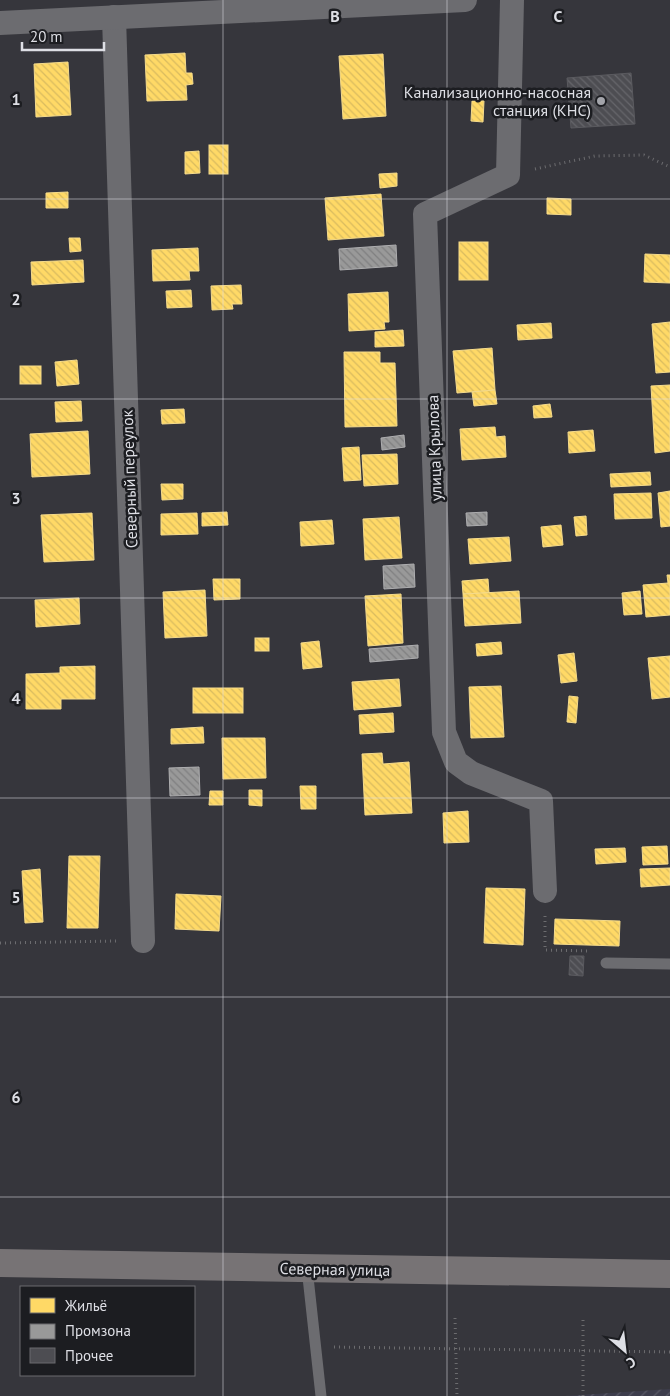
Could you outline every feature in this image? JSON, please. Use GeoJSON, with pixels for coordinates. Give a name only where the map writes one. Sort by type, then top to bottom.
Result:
{"type":"FeatureCollection","features":[{"type":"Feature","properties":{"kind":"main road","name":"Северная улица"},"geometry":{"type":"LineString","coordinates":[[0,1263],[670,1274]]}},
{"type":"Feature","properties":{"kind":"street"},"geometry":{"type":"LineString","coordinates":[[0,23],[114,18],[299,4],[465,0]]}},
{"type":"Feature","properties":{"kind":"street"},"geometry":{"type":"LineString","coordinates":[[508,175],[512,0]]}},
{"type":"Feature","properties":{"kind":"street","name":"Северный переулок"},"geometry":{"type":"LineString","coordinates":[[114,18],[143,941]]}},
{"type":"Feature","properties":{"kind":"street","name":"улица Крылова"},"geometry":{"type":"LineString","coordinates":[[508,175],[425,214],[444,732],[456,762],[471,773],[541,801],[545,891]]}},
{"type":"Feature","properties":{"kind":"lane"},"geometry":{"type":"LineString","coordinates":[[606,963],[670,964]]}},
{"type":"Feature","properties":{"kind":"lane"},"geometry":{"type":"LineString","coordinates":[[307,1268],[321,1396]]}},
{"type":"Feature","properties":{"kind":"path"},"geometry":{"type":"LineString","coordinates":[[508,175],[595,156],[644,155],[670,167]]}},
{"type":"Feature","properties":{"kind":"path"},"geometry":{"type":"LineString","coordinates":[[545,891],[546,950],[589,950],[606,963]]}},
{"type":"Feature","properties":{"kind":"path"},"geometry":{"type":"LineString","coordinates":[[0,943],[143,941]]}},
{"type":"Feature","properties":{"kind":"path"},"geometry":{"type":"LineString","coordinates":[[455,1318],[458,1396]]}},
{"type":"Feature","properties":{"kind":"path"},"geometry":{"type":"LineString","coordinates":[[583,1320],[583,1396]]}},
{"type":"Feature","properties":{"kind":"path"},"geometry":{"type":"LineString","coordinates":[[316,1346],[670,1352]]}},
{"type":"Feature","properties":{"kind":"shaded area"},"geometry":{"type":"Polygon","coordinates":[[[670,1389],[670,1396],[565,1396],[670,1389]]]}},
{"type":"Feature","properties":{"kind":"building: Жильё"},"geometry":{"type":"Polygon","coordinates":[[[185,53],[186,73],[192,73],[193,84],[186,85],[187,100],[147,101],[145,55],[185,53]]]}},
{"type":"Feature","properties":{"kind":"building: Жильё"},"geometry":{"type":"Polygon","coordinates":[[[383,54],[386,116],[343,119],[339,56],[383,54]]]}},
{"type":"Feature","properties":{"kind":"building: Жильё"},"geometry":{"type":"Polygon","coordinates":[[[68,62],[71,115],[36,117],[34,64],[68,62]]]}},
{"type":"Feature","properties":{"kind":"building: Жильё"},"geometry":{"type":"Polygon","coordinates":[[[472,101],[484,101],[483,122],[471,121],[472,101]]]}},
{"type":"Feature","properties":{"kind":"building: Жильё"},"geometry":{"type":"Polygon","coordinates":[[[209,145],[228,145],[228,174],[209,174],[209,145]]]}},
{"type":"Feature","properties":{"kind":"building: Жильё"},"geometry":{"type":"Polygon","coordinates":[[[199,151],[200,173],[185,174],[185,152],[199,151]]]}},
{"type":"Feature","properties":{"kind":"building: Жильё"},"geometry":{"type":"Polygon","coordinates":[[[397,173],[397,186],[380,188],[379,174],[397,173]]]}},
{"type":"Feature","properties":{"kind":"building: Жильё"},"geometry":{"type":"Polygon","coordinates":[[[68,192],[68,208],[46,208],[46,193],[68,192]]]}},
{"type":"Feature","properties":{"kind":"building: Жильё"},"geometry":{"type":"Polygon","coordinates":[[[381,194],[384,236],[328,240],[325,198],[381,194]]]}},
{"type":"Feature","properties":{"kind":"building: Жильё"},"geometry":{"type":"Polygon","coordinates":[[[547,198],[571,199],[571,215],[547,214],[547,198]]]}},
{"type":"Feature","properties":{"kind":"building: Жильё"},"geometry":{"type":"Polygon","coordinates":[[[69,238],[80,238],[81,251],[70,252],[69,238]]]}},
{"type":"Feature","properties":{"kind":"building: Жильё"},"geometry":{"type":"Polygon","coordinates":[[[459,242],[488,242],[488,280],[459,280],[459,242]]]}},
{"type":"Feature","properties":{"kind":"building: Жильё"},"geometry":{"type":"Polygon","coordinates":[[[198,248],[199,271],[189,271],[190,280],[153,281],[152,250],[198,248]]]}},
{"type":"Feature","properties":{"kind":"building: Жильё"},"geometry":{"type":"Polygon","coordinates":[[[645,254],[670,255],[670,283],[644,282],[645,254]]]}},
{"type":"Feature","properties":{"kind":"building: Жильё"},"geometry":{"type":"Polygon","coordinates":[[[83,260],[84,282],[32,285],[31,262],[83,260]]]}},
{"type":"Feature","properties":{"kind":"building: Жильё"},"geometry":{"type":"Polygon","coordinates":[[[241,285],[242,304],[232,304],[233,309],[212,310],[211,286],[241,285]]]}},
{"type":"Feature","properties":{"kind":"building: Жильё"},"geometry":{"type":"Polygon","coordinates":[[[191,290],[192,307],[167,308],[166,291],[191,290]]]}},
{"type":"Feature","properties":{"kind":"building: Жильё"},"geometry":{"type":"Polygon","coordinates":[[[388,292],[389,322],[384,322],[385,329],[349,331],[348,294],[388,292]]]}},
{"type":"Feature","properties":{"kind":"building: Жильё"},"geometry":{"type":"Polygon","coordinates":[[[670,322],[670,372],[656,373],[652,324],[670,322]]]}},
{"type":"Feature","properties":{"kind":"building: Жильё"},"geometry":{"type":"Polygon","coordinates":[[[551,323],[552,338],[518,340],[517,325],[551,323]]]}},
{"type":"Feature","properties":{"kind":"building: Жильё"},"geometry":{"type":"Polygon","coordinates":[[[403,330],[404,346],[375,347],[375,332],[403,330]]]}},
{"type":"Feature","properties":{"kind":"building: Жильё"},"geometry":{"type":"Polygon","coordinates":[[[492,348],[495,390],[457,393],[453,351],[492,348]]]}},
{"type":"Feature","properties":{"kind":"building: Жильё"},"geometry":{"type":"Polygon","coordinates":[[[344,352],[380,352],[380,363],[395,363],[397,426],[345,427],[344,352]]]}},
{"type":"Feature","properties":{"kind":"building: Жильё"},"geometry":{"type":"Polygon","coordinates":[[[77,360],[79,384],[57,386],[55,362],[77,360]]]}},
{"type":"Feature","properties":{"kind":"building: Жильё"},"geometry":{"type":"Polygon","coordinates":[[[20,366],[41,366],[41,384],[20,384],[20,366]]]}},
{"type":"Feature","properties":{"kind":"building: Жильё"},"geometry":{"type":"Polygon","coordinates":[[[670,385],[670,451],[655,453],[651,386],[670,385]]]}},
{"type":"Feature","properties":{"kind":"building: Жильё"},"geometry":{"type":"Polygon","coordinates":[[[495,390],[497,404],[474,406],[472,392],[495,390]]]}},
{"type":"Feature","properties":{"kind":"building: Жильё"},"geometry":{"type":"Polygon","coordinates":[[[81,401],[82,421],[56,422],[55,402],[81,401]]]}},
{"type":"Feature","properties":{"kind":"building: Жильё"},"geometry":{"type":"Polygon","coordinates":[[[550,404],[552,417],[534,418],[533,406],[550,404]]]}},
{"type":"Feature","properties":{"kind":"building: Жильё"},"geometry":{"type":"Polygon","coordinates":[[[184,409],[185,423],[162,424],[161,410],[184,409]]]}},
{"type":"Feature","properties":{"kind":"building: Жильё"},"geometry":{"type":"Polygon","coordinates":[[[495,427],[496,437],[505,436],[506,457],[462,460],[460,429],[495,427]]]}},
{"type":"Feature","properties":{"kind":"building: Жильё"},"geometry":{"type":"Polygon","coordinates":[[[593,430],[595,451],[569,453],[568,432],[593,430]]]}},
{"type":"Feature","properties":{"kind":"building: Жильё"},"geometry":{"type":"Polygon","coordinates":[[[88,431],[90,474],[32,477],[30,434],[88,431]]]}},
{"type":"Feature","properties":{"kind":"building: Жильё"},"geometry":{"type":"Polygon","coordinates":[[[359,447],[361,480],[344,481],[342,448],[359,447]]]}},
{"type":"Feature","properties":{"kind":"building: Жильё"},"geometry":{"type":"Polygon","coordinates":[[[397,454],[398,484],[364,486],[362,455],[397,454]]]}},
{"type":"Feature","properties":{"kind":"building: Жильё"},"geometry":{"type":"Polygon","coordinates":[[[650,472],[651,485],[611,487],[610,474],[650,472]]]}},
{"type":"Feature","properties":{"kind":"building: Жильё"},"geometry":{"type":"Polygon","coordinates":[[[161,484],[183,484],[183,499],[162,500],[161,484]]]}},
{"type":"Feature","properties":{"kind":"building: Жильё"},"geometry":{"type":"Polygon","coordinates":[[[670,491],[670,526],[661,527],[658,493],[670,491]]]}},
{"type":"Feature","properties":{"kind":"building: Жильё"},"geometry":{"type":"Polygon","coordinates":[[[651,493],[652,518],[615,519],[614,494],[651,493]]]}},
{"type":"Feature","properties":{"kind":"building: Жильё"},"geometry":{"type":"Polygon","coordinates":[[[227,512],[228,525],[202,526],[202,513],[227,512]]]}},
{"type":"Feature","properties":{"kind":"building: Жильё"},"geometry":{"type":"Polygon","coordinates":[[[92,513],[94,560],[44,562],[41,515],[92,513]]]}},
{"type":"Feature","properties":{"kind":"building: Жильё"},"geometry":{"type":"Polygon","coordinates":[[[197,513],[198,534],[161,535],[161,514],[197,513]]]}},
{"type":"Feature","properties":{"kind":"building: Жильё"},"geometry":{"type":"Polygon","coordinates":[[[586,516],[587,535],[576,536],[574,517],[586,516]]]}},
{"type":"Feature","properties":{"kind":"building: Жильё"},"geometry":{"type":"Polygon","coordinates":[[[399,517],[402,558],[365,560],[363,519],[399,517]]]}},
{"type":"Feature","properties":{"kind":"building: Жильё"},"geometry":{"type":"Polygon","coordinates":[[[332,520],[334,544],[301,546],[300,522],[332,520]]]}},
{"type":"Feature","properties":{"kind":"building: Жильё"},"geometry":{"type":"Polygon","coordinates":[[[561,525],[563,545],[543,547],[541,527],[561,525]]]}},
{"type":"Feature","properties":{"kind":"building: Жильё"},"geometry":{"type":"Polygon","coordinates":[[[509,537],[511,561],[470,564],[468,539],[509,537]]]}},
{"type":"Feature","properties":{"kind":"building: Жильё"},"geometry":{"type":"Polygon","coordinates":[[[667,575],[670,575],[670,615],[646,617],[643,585],[668,583],[667,575]]]}},
{"type":"Feature","properties":{"kind":"building: Жильё"},"geometry":{"type":"Polygon","coordinates":[[[213,579],[240,579],[240,599],[214,600],[213,579]]]}},
{"type":"Feature","properties":{"kind":"building: Жильё"},"geometry":{"type":"Polygon","coordinates":[[[488,579],[489,593],[463,594],[462,581],[488,579]]]}},
{"type":"Feature","properties":{"kind":"building: Жильё"},"geometry":{"type":"Polygon","coordinates":[[[205,590],[207,636],[165,638],[163,592],[205,590]]]}},
{"type":"Feature","properties":{"kind":"building: Жильё"},"geometry":{"type":"Polygon","coordinates":[[[519,591],[521,623],[465,626],[463,594],[519,591]]]}},
{"type":"Feature","properties":{"kind":"building: Жильё"},"geometry":{"type":"Polygon","coordinates":[[[640,591],[642,614],[624,615],[622,593],[640,591]]]}},
{"type":"Feature","properties":{"kind":"building: Жильё"},"geometry":{"type":"Polygon","coordinates":[[[401,594],[403,643],[368,646],[365,596],[401,594]]]}},
{"type":"Feature","properties":{"kind":"building: Жильё"},"geometry":{"type":"Polygon","coordinates":[[[79,598],[80,624],[36,627],[35,600],[79,598]]]}},
{"type":"Feature","properties":{"kind":"building: Жильё"},"geometry":{"type":"Polygon","coordinates":[[[255,638],[269,638],[269,651],[255,651],[255,638]]]}},
{"type":"Feature","properties":{"kind":"building: Жильё"},"geometry":{"type":"Polygon","coordinates":[[[319,641],[322,667],[303,669],[301,643],[319,641]]]}},
{"type":"Feature","properties":{"kind":"building: Жильё"},"geometry":{"type":"Polygon","coordinates":[[[501,642],[502,654],[477,656],[476,644],[501,642]]]}},
{"type":"Feature","properties":{"kind":"building: Жильё"},"geometry":{"type":"Polygon","coordinates":[[[574,653],[577,681],[561,683],[558,655],[574,653]]]}},
{"type":"Feature","properties":{"kind":"building: Жильё"},"geometry":{"type":"Polygon","coordinates":[[[670,656],[670,697],[652,699],[648,658],[670,656]]]}},
{"type":"Feature","properties":{"kind":"building: Жильё"},"geometry":{"type":"Polygon","coordinates":[[[95,666],[95,699],[61,699],[61,709],[26,709],[26,674],[60,673],[60,667],[95,666]]]}},
{"type":"Feature","properties":{"kind":"building: Жильё"},"geometry":{"type":"Polygon","coordinates":[[[399,679],[401,706],[354,710],[352,682],[399,679]]]}},
{"type":"Feature","properties":{"kind":"building: Жильё"},"geometry":{"type":"Polygon","coordinates":[[[501,686],[504,737],[471,738],[469,687],[501,686]]]}},
{"type":"Feature","properties":{"kind":"building: Жильё"},"geometry":{"type":"Polygon","coordinates":[[[193,688],[243,688],[243,713],[193,713],[193,688]]]}},
{"type":"Feature","properties":{"kind":"building: Жильё"},"geometry":{"type":"Polygon","coordinates":[[[569,696],[578,697],[576,723],[567,722],[569,696]]]}},
{"type":"Feature","properties":{"kind":"building: Жильё"},"geometry":{"type":"Polygon","coordinates":[[[393,713],[394,732],[360,734],[359,715],[393,713]]]}},
{"type":"Feature","properties":{"kind":"building: Жильё"},"geometry":{"type":"Polygon","coordinates":[[[203,727],[204,743],[171,744],[171,729],[203,727]]]}},
{"type":"Feature","properties":{"kind":"building: Жильё"},"geometry":{"type":"Polygon","coordinates":[[[222,738],[265,738],[266,778],[223,779],[222,738]]]}},
{"type":"Feature","properties":{"kind":"building: Жильё"},"geometry":{"type":"Polygon","coordinates":[[[382,753],[383,764],[409,762],[412,813],[365,815],[362,754],[382,753]]]}},
{"type":"Feature","properties":{"kind":"building: Жильё"},"geometry":{"type":"Polygon","coordinates":[[[300,786],[316,786],[316,809],[301,809],[300,786]]]}},
{"type":"Feature","properties":{"kind":"building: Жильё"},"geometry":{"type":"Polygon","coordinates":[[[249,790],[262,790],[262,806],[249,805],[249,790]]]}},
{"type":"Feature","properties":{"kind":"building: Жильё"},"geometry":{"type":"Polygon","coordinates":[[[210,791],[223,791],[223,805],[209,805],[210,791]]]}},
{"type":"Feature","properties":{"kind":"building: Жильё"},"geometry":{"type":"Polygon","coordinates":[[[468,811],[469,842],[444,843],[443,813],[468,811]]]}},
{"type":"Feature","properties":{"kind":"building: Жильё"},"geometry":{"type":"Polygon","coordinates":[[[667,846],[668,864],[643,865],[642,847],[667,846]]]}},
{"type":"Feature","properties":{"kind":"building: Жильё"},"geometry":{"type":"Polygon","coordinates":[[[625,848],[626,862],[596,864],[595,849],[625,848]]]}},
{"type":"Feature","properties":{"kind":"building: Жильё"},"geometry":{"type":"Polygon","coordinates":[[[69,856],[100,856],[98,928],[67,928],[69,856]]]}},
{"type":"Feature","properties":{"kind":"building: Жильё"},"geometry":{"type":"Polygon","coordinates":[[[670,868],[670,885],[641,887],[640,869],[670,868]]]}},
{"type":"Feature","properties":{"kind":"building: Жильё"},"geometry":{"type":"Polygon","coordinates":[[[40,869],[43,922],[25,923],[22,871],[40,869]]]}},
{"type":"Feature","properties":{"kind":"building: Жильё"},"geometry":{"type":"Polygon","coordinates":[[[486,888],[525,889],[523,945],[484,943],[486,888]]]}},
{"type":"Feature","properties":{"kind":"building: Жильё"},"geometry":{"type":"Polygon","coordinates":[[[176,894],[221,896],[219,931],[175,929],[176,894]]]}},
{"type":"Feature","properties":{"kind":"building: Жильё"},"geometry":{"type":"Polygon","coordinates":[[[555,919],[620,921],[619,946],[554,944],[555,919]]]}},
{"type":"Feature","properties":{"kind":"building: Промзона"},"geometry":{"type":"Polygon","coordinates":[[[396,245],[397,266],[340,270],[339,249],[396,245]]]}},
{"type":"Feature","properties":{"kind":"building: Промзона"},"geometry":{"type":"Polygon","coordinates":[[[404,435],[405,447],[382,450],[381,438],[404,435]]]}},
{"type":"Feature","properties":{"kind":"building: Промзона"},"geometry":{"type":"Polygon","coordinates":[[[487,512],[487,525],[467,526],[466,513],[487,512]]]}},
{"type":"Feature","properties":{"kind":"building: Промзона"},"geometry":{"type":"Polygon","coordinates":[[[414,564],[415,587],[384,589],[383,566],[414,564]]]}},
{"type":"Feature","properties":{"kind":"building: Промзона"},"geometry":{"type":"Polygon","coordinates":[[[418,645],[418,658],[370,662],[369,649],[418,645]]]}},
{"type":"Feature","properties":{"kind":"building: Промзона"},"geometry":{"type":"Polygon","coordinates":[[[199,767],[200,795],[170,796],[169,768],[199,767]]]}},
{"type":"Feature","properties":{"kind":"building: Прочее","name":"Канализационно-насосная станция (КНС)"},"geometry":{"type":"Polygon","coordinates":[[[631,73],[635,124],[571,128],[567,78],[631,73]]]}},
{"type":"Feature","properties":{"kind":"building: Прочее"},"geometry":{"type":"Polygon","coordinates":[[[570,956],[584,956],[583,976],[569,975],[570,956]]]}},
{"type":"Feature","properties":{"kind":"place","name":"Канализационно-насосная станция (КНС)"},"geometry":{"type":"Point","coordinates":[601,101]}}]}
